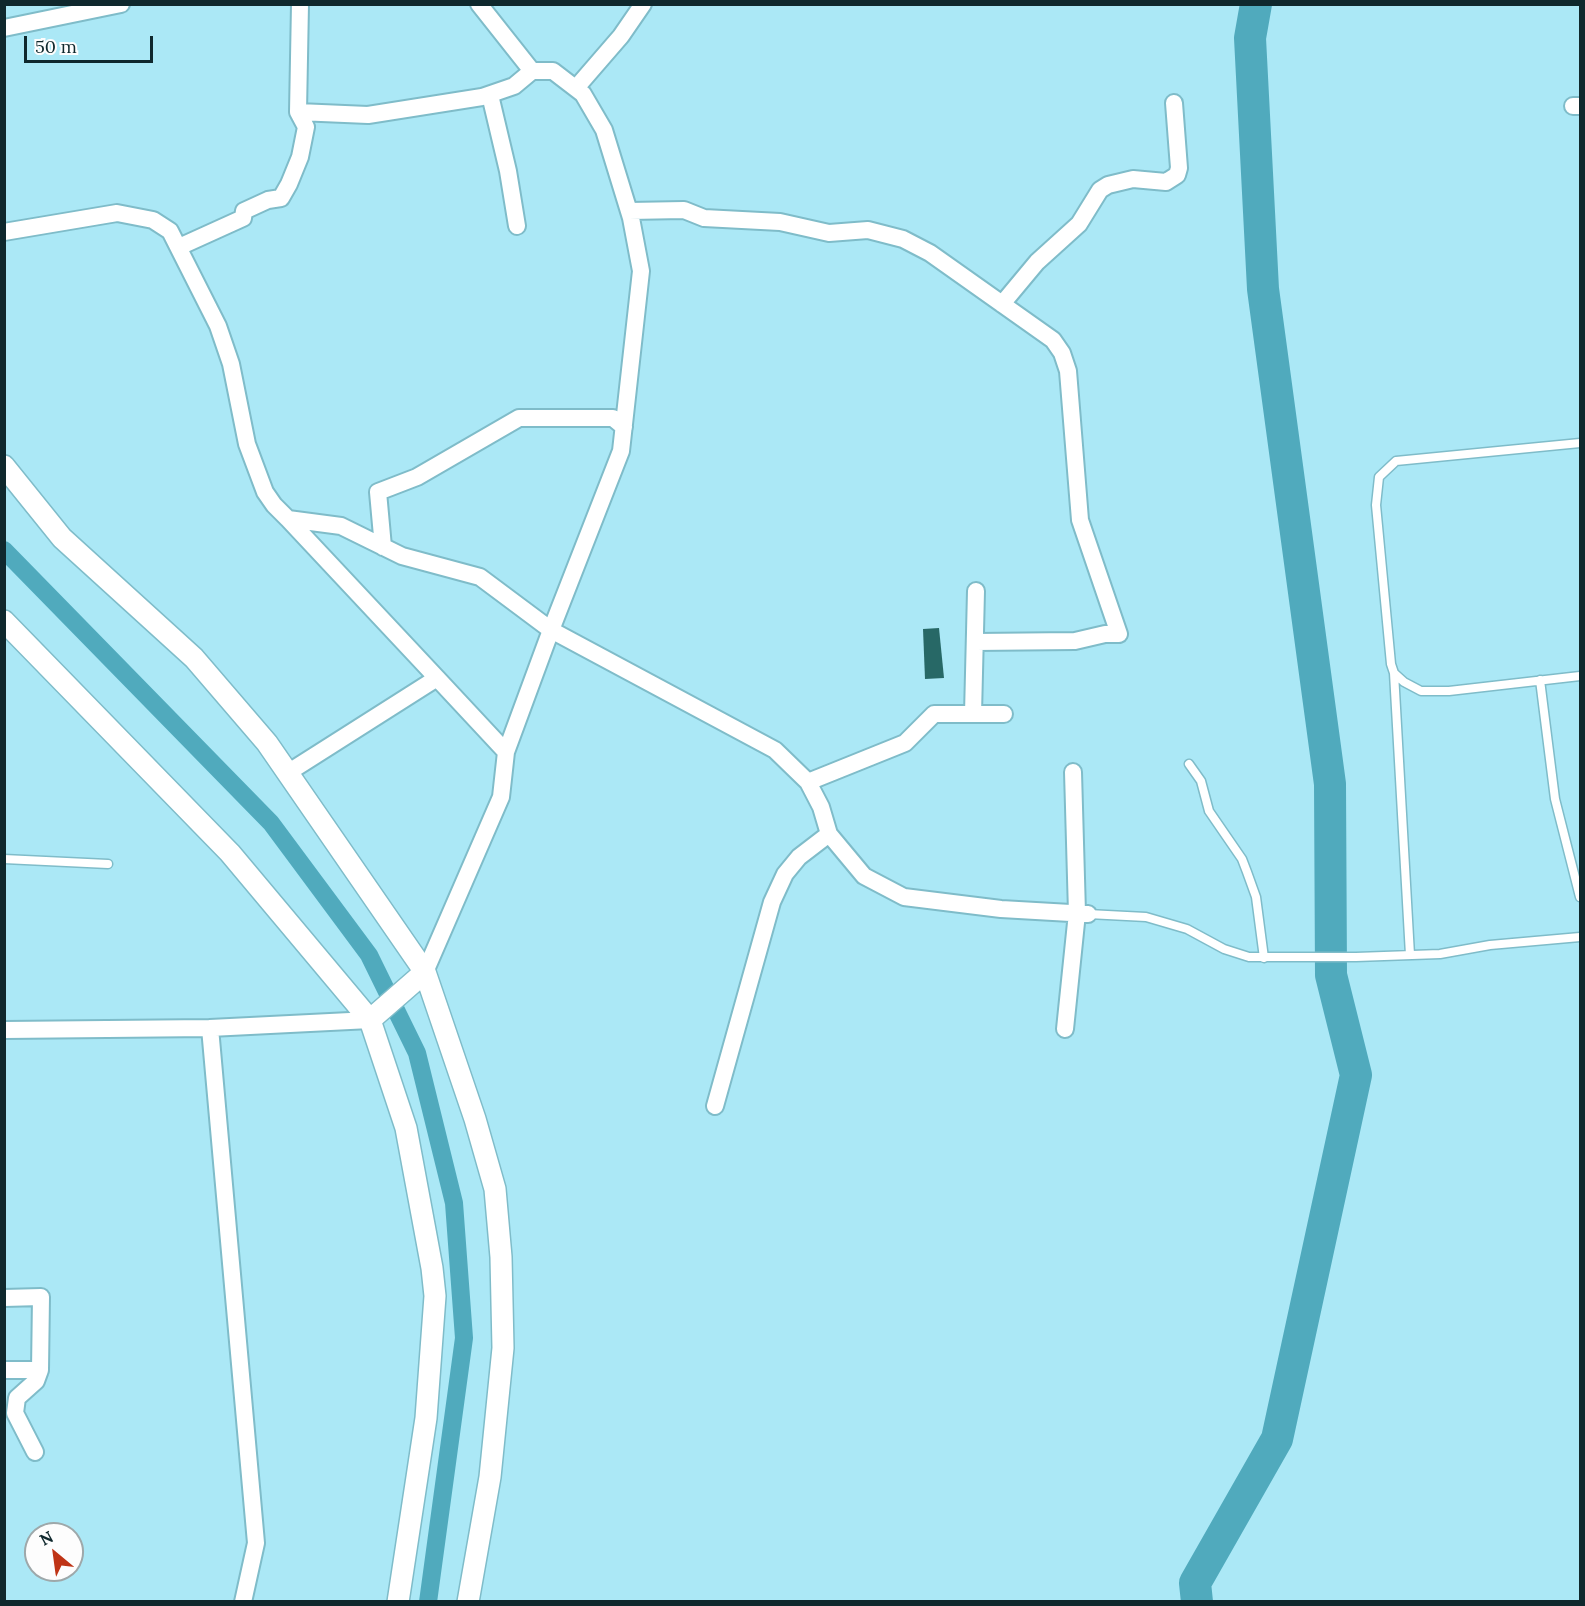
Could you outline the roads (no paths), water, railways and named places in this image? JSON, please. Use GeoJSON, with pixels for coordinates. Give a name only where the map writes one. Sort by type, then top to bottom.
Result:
{"type":"FeatureCollection","features":[{"type":"Feature","properties":{"kind":"street"},"geometry":{"type":"LineString","coordinates":[[4,28],[121,4]]}},
{"type":"Feature","properties":{"kind":"street"},"geometry":{"type":"LineString","coordinates":[[179,247],[243,218],[244,211],[252,207],[280,198],[300,157],[306,127],[298,112],[300,4]]}},
{"type":"Feature","properties":{"kind":"street"},"geometry":{"type":"LineString","coordinates":[[479,4],[532,71]]}},
{"type":"Feature","properties":{"kind":"street"},"geometry":{"type":"LineString","coordinates":[[576,88],[621,36],[643,4]]}},
{"type":"Feature","properties":{"kind":"street"},"geometry":{"type":"LineString","coordinates":[[4,1030],[61,1027],[210,1028],[376,1014],[417,979],[501,797],[507,752],[551,630],[621,451],[641,271],[629,211],[604,130],[583,94],[553,71],[532,71],[514,86],[490,94],[368,115],[298,112]]}},
{"type":"Feature","properties":{"kind":"street"},"geometry":{"type":"LineString","coordinates":[[490,94],[508,171],[517,226]]}},
{"type":"Feature","properties":{"kind":"street"},"geometry":{"type":"LineString","coordinates":[[1002,304],[1037,262],[1079,224],[1100,190],[1108,185],[1133,179],[1166,182],[1176,175],[1179,168],[1174,103]]}},
{"type":"Feature","properties":{"kind":"street"},"geometry":{"type":"LineString","coordinates":[[629,211],[684,210],[704,218],[780,222],[829,233],[868,230],[903,239],[930,253],[1053,340],[1062,353],[1068,371],[1080,520],[1119,634],[1105,634],[1075,641],[975,642]]}},
{"type":"Feature","properties":{"kind":"street"},"geometry":{"type":"LineString","coordinates":[[4,231],[117,213],[153,220],[170,231],[231,364],[247,444],[265,492],[507,752]]}},
{"type":"Feature","properties":{"kind":"street"},"geometry":{"type":"LineString","coordinates":[[383,547],[378,492],[417,477],[519,418],[613,418],[624,427]]}},
{"type":"Feature","properties":{"kind":"street"},"geometry":{"type":"LineString","coordinates":[[4,466],[62,538],[194,658],[289,772],[417,979],[465,1087],[495,1189],[501,1257],[504,1347],[490,1477],[468,1602]]}},
{"type":"Feature","properties":{"kind":"street"},"geometry":{"type":"LineString","coordinates":[[288,519],[341,526],[402,556],[480,577],[551,630],[775,750],[808,782],[821,807],[829,834],[864,876],[904,897],[1000,909],[1082,913]]}},
{"type":"Feature","properties":{"kind":"street"},"geometry":{"type":"LineString","coordinates":[[973,714],[976,591]]}},
{"type":"Feature","properties":{"kind":"street"},"geometry":{"type":"LineString","coordinates":[[4,621],[230,853],[376,1014],[405,1128],[432,1268],[435,1296],[426,1418],[398,1602]]}},
{"type":"Feature","properties":{"kind":"street"},"geometry":{"type":"LineString","coordinates":[[289,772],[437,678]]}},
{"type":"Feature","properties":{"kind":"street"},"geometry":{"type":"LineString","coordinates":[[808,782],[905,743],[934,714],[1004,714]]}},
{"type":"Feature","properties":{"kind":"street"},"geometry":{"type":"LineString","coordinates":[[1065,1029],[1082,913],[1072,772]]}},
{"type":"Feature","properties":{"kind":"street"},"geometry":{"type":"LineString","coordinates":[[715,1106],[772,902],[785,874],[799,857],[829,834]]}},
{"type":"Feature","properties":{"kind":"street"},"geometry":{"type":"LineString","coordinates":[[210,1028],[256,1543],[243,1602]]}},
{"type":"Feature","properties":{"kind":"street"},"geometry":{"type":"LineString","coordinates":[[4,1298],[41,1297],[39,1370],[36,1381],[17,1398],[15,1413],[35,1452]]}},
{"type":"Feature","properties":{"kind":"street"},"geometry":{"type":"LineString","coordinates":[[4,1370],[39,1370]]}},
{"type":"Feature","properties":{"kind":"lane"},"geometry":{"type":"LineString","coordinates":[[1410,955],[1394,673],[1391,664],[1376,505],[1379,477],[1396,461],[1407,459],[1581,443]]}},
{"type":"Feature","properties":{"kind":"lane"},"geometry":{"type":"LineString","coordinates":[[1394,673],[1421,691],[1449,691],[1581,676]]}},
{"type":"Feature","properties":{"kind":"lane"},"geometry":{"type":"LineString","coordinates":[[1540,680],[1555,799],[1581,897]]}},
{"type":"Feature","properties":{"kind":"lane"},"geometry":{"type":"LineString","coordinates":[[1189,764],[1201,781],[1209,811],[1242,859],[1256,897],[1264,958]]}},
{"type":"Feature","properties":{"kind":"lane"},"geometry":{"type":"LineString","coordinates":[[4,859],[108,864]]}},
{"type":"Feature","properties":{"kind":"lane"},"geometry":{"type":"LineString","coordinates":[[1082,913],[1146,917],[1187,929],[1224,949],[1249,957],[1264,958],[1410,955],[1581,937]]}},
{"type":"Feature","properties":{"kind":"waterway"},"geometry":{"type":"LineString","coordinates":[[1197,1602],[1195,1583],[1277,1439],[1356,1075],[1331,975],[1330,784],[1263,289],[1250,38],[1256,4]]}},
{"type":"Feature","properties":{"kind":"waterway"},"geometry":{"type":"LineString","coordinates":[[4,550],[271,823],[369,955],[417,1053],[454,1203],[464,1338],[428,1602]]}}]}
